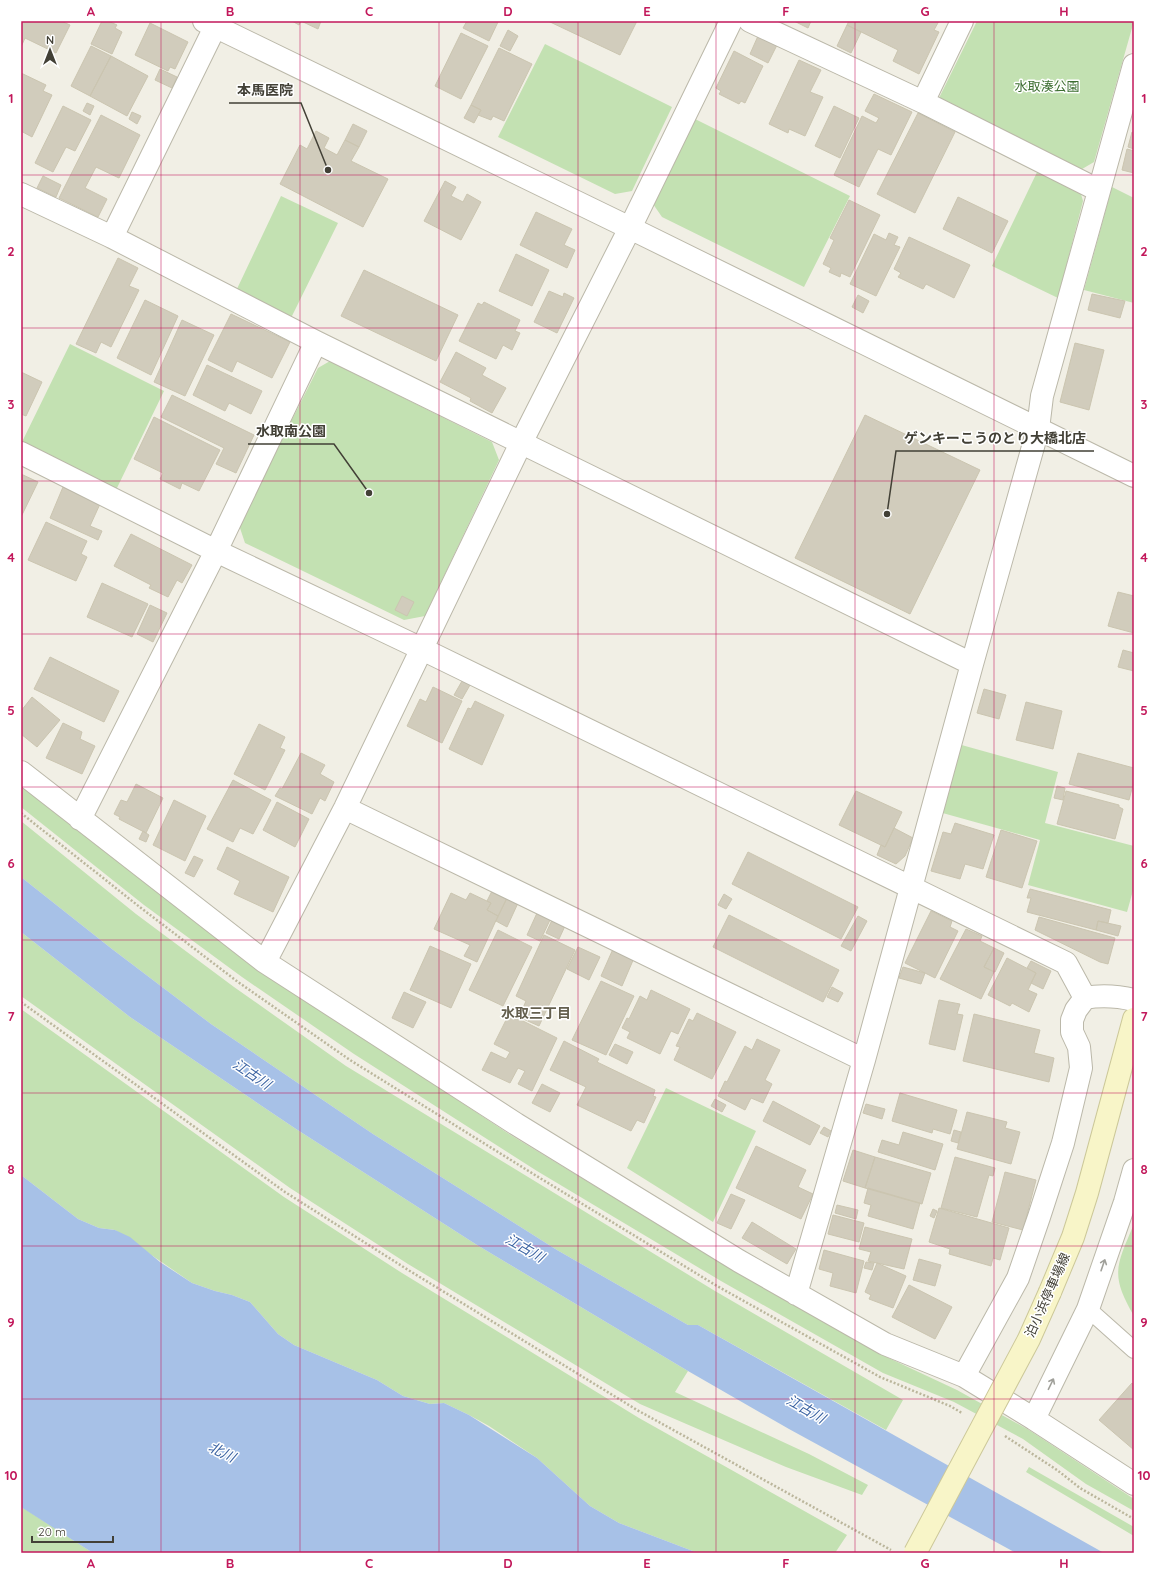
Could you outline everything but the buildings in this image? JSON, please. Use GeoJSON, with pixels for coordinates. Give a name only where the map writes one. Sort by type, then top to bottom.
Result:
{"type":"FeatureCollection","features":[{"type":"Feature","properties":{"kind":"main road","name":"泊小浜停車場線"},"geometry":{"type":"LineString","coordinates":[[914,1553],[1029,1339],[1073,1237],[1087,1193],[1134,1019]]}},
{"type":"Feature","properties":{"kind":"street"},"geometry":{"type":"LineString","coordinates":[[266,962],[345,808],[521,443],[630,228],[731,21]]}},
{"type":"Feature","properties":{"kind":"street"},"geometry":{"type":"LineString","coordinates":[[750,21],[923,102],[1098,190]]}},
{"type":"Feature","properties":{"kind":"street"},"geometry":{"type":"LineString","coordinates":[[923,102],[962,21]]}},
{"type":"Feature","properties":{"kind":"street"},"geometry":{"type":"LineString","coordinates":[[112,237],[213,23],[1134,476]]}},
{"type":"Feature","properties":{"kind":"street"},"geometry":{"type":"LineString","coordinates":[[796,1294],[864,1060],[910,888],[1038,429],[1042,396],[1098,190],[1134,65]]}},
{"type":"Feature","properties":{"kind":"street"},"geometry":{"type":"LineString","coordinates":[[21,194],[112,237],[316,342],[972,664]]}},
{"type":"Feature","properties":{"kind":"street"},"geometry":{"type":"LineString","coordinates":[[80,818],[216,550],[316,342]]}},
{"type":"Feature","properties":{"kind":"street"},"geometry":{"type":"LineString","coordinates":[[21,453],[216,550],[1066,963],[1085,998]]}},
{"type":"Feature","properties":{"kind":"street"},"geometry":{"type":"LineString","coordinates":[[21,772],[266,962],[516,1124],[739,1261],[796,1294],[885,1344],[964,1376],[1034,1419],[1134,1484]]}},
{"type":"Feature","properties":{"kind":"street"},"geometry":{"type":"LineString","coordinates":[[345,808],[864,1060]]}},
{"type":"Feature","properties":{"kind":"street"},"geometry":{"type":"LineString","coordinates":[[964,1376],[1018,1278],[1062,1143],[1081,1068],[1079,1047],[1072,1032],[1072,1020],[1076,1010],[1085,998],[1103,995],[1118,996],[1134,1000]]}},
{"type":"Feature","properties":{"kind":"street"},"geometry":{"type":"LineString","coordinates":[[1034,1419],[1088,1309],[1125,1202],[1134,1170]]}},
{"type":"Feature","properties":{"kind":"lane"},"geometry":{"type":"LineString","coordinates":[[1088,1309],[1134,1350]]}},
{"type":"Feature","properties":{"kind":"path"},"geometry":{"type":"LineString","coordinates":[[21,1002],[285,1192],[398,1264],[637,1410],[897,1553]]}},
{"type":"Feature","properties":{"kind":"green space","name":"水取湊公園"},"geometry":{"type":"Polygon","coordinates":[[[977,21],[1134,21],[1094,162],[1077,172],[939,98],[977,21]]]}},
{"type":"Feature","properties":{"kind":"green space"},"geometry":{"type":"Polygon","coordinates":[[[545,44],[672,107],[632,191],[615,194],[498,137],[545,44]]]}},
{"type":"Feature","properties":{"kind":"green space"},"geometry":{"type":"Polygon","coordinates":[[[695,119],[850,196],[804,287],[662,217],[653,204],[695,119]]]}},
{"type":"Feature","properties":{"kind":"green space"},"geometry":{"type":"Polygon","coordinates":[[[1039,168],[1081,194],[1083,201],[1058,298],[992,266],[1039,168]]]}},
{"type":"Feature","properties":{"kind":"green space"},"geometry":{"type":"Polygon","coordinates":[[[1112,187],[1134,198],[1134,303],[1084,290],[1112,187]]]}},
{"type":"Feature","properties":{"kind":"green space"},"geometry":{"type":"Polygon","coordinates":[[[281,196],[338,223],[291,318],[236,291],[281,196]]]}},
{"type":"Feature","properties":{"kind":"green space"},"geometry":{"type":"Polygon","coordinates":[[[70,344],[164,391],[116,490],[21,444],[70,344]]]}},
{"type":"Feature","properties":{"kind":"green space"},"geometry":{"type":"Polygon","coordinates":[[[330,361],[492,442],[499,460],[425,616],[404,620],[245,543],[239,525],[318,368],[330,361]]]}},
{"type":"Feature","properties":{"kind":"green space"},"geometry":{"type":"Polygon","coordinates":[[[958,744],[1058,772],[1045,823],[1134,846],[1134,887],[1127,912],[1028,885],[1040,840],[939,812],[958,744]]]}},
{"type":"Feature","properties":{"kind":"green space"},"geometry":{"type":"Polygon","coordinates":[[[21,785],[260,969],[509,1134],[730,1268],[878,1353],[957,1390],[1029,1430],[1134,1499],[1134,1511],[1086,1484],[1023,1439],[954,1402],[883,1373],[721,1281],[537,1171],[354,1054],[242,977],[144,905],[21,807],[21,785]]]}},
{"type":"Feature","properties":{"kind":"green space"},"geometry":{"type":"Polygon","coordinates":[[[21,821],[136,914],[234,987],[346,1066],[715,1291],[903,1400],[886,1430],[698,1325],[688,1325],[557,1250],[373,1134],[211,1024],[112,949],[21,877],[21,821]]]}},
{"type":"Feature","properties":{"kind":"green space"},"geometry":{"type":"Polygon","coordinates":[[[21,932],[130,1017],[296,1129],[477,1245],[688,1371],[675,1392],[809,1454],[868,1485],[862,1495],[786,1467],[640,1404],[408,1264],[290,1188],[21,996],[21,932]]]}},
{"type":"Feature","properties":{"kind":"green space"},"geometry":{"type":"Polygon","coordinates":[[[21,1009],[284,1197],[402,1273],[639,1418],[847,1535],[835,1553],[698,1553],[619,1523],[590,1506],[537,1458],[489,1426],[444,1403],[430,1404],[403,1396],[377,1380],[294,1345],[278,1334],[250,1302],[192,1283],[115,1230],[99,1228],[78,1219],[21,1175],[21,1009]]]}},
{"type":"Feature","properties":{"kind":"green space"},"geometry":{"type":"Polygon","coordinates":[[[666,1088],[756,1131],[713,1222],[627,1168],[666,1088]]]}},
{"type":"Feature","properties":{"kind":"green space"},"geometry":{"type":"Polygon","coordinates":[[[1134,1224],[1134,1316],[1121,1290],[1118,1270],[1123,1250],[1134,1224]]]}},
{"type":"Feature","properties":{"kind":"green space"},"geometry":{"type":"Polygon","coordinates":[[[1029,1467],[1134,1527],[1134,1536],[1026,1472],[1029,1467]]]}},
{"type":"Feature","properties":{"kind":"green space"},"geometry":{"type":"Polygon","coordinates":[[[21,1507],[25,1509],[93,1553],[21,1553],[21,1507]]]}},
{"type":"Feature","properties":{"kind":"water","name":"江古川"},"geometry":{"type":"Polygon","coordinates":[[[21,877],[112,949],[211,1024],[373,1134],[557,1250],[688,1325],[698,1325],[1104,1553],[1016,1553],[789,1429],[688,1371],[477,1245],[296,1129],[130,1017],[21,932],[21,877]]]}},
{"type":"Feature","properties":{"kind":"water","name":"北川"},"geometry":{"type":"Polygon","coordinates":[[[21,1175],[78,1219],[99,1228],[115,1230],[130,1237],[160,1262],[192,1283],[250,1302],[278,1334],[294,1345],[377,1380],[403,1396],[430,1404],[444,1403],[469,1415],[537,1458],[590,1506],[619,1523],[698,1553],[93,1553],[21,1507],[21,1175]]]}},
{"type":"Feature","properties":{"kind":"place","name":"本馬医院"},"geometry":{"type":"Point","coordinates":[328,170]}},
{"type":"Feature","properties":{"kind":"place","name":"水取南公園"},"geometry":{"type":"Point","coordinates":[369,493]}},
{"type":"Feature","properties":{"kind":"place","name":"ゲンキーこうのとり大橋北店"},"geometry":{"type":"Point","coordinates":[887,514]}},
{"type":"Feature","properties":{"kind":"district","name":"水取三丁目"},"geometry":{"type":"Point","coordinates":[536,1013]}}]}
